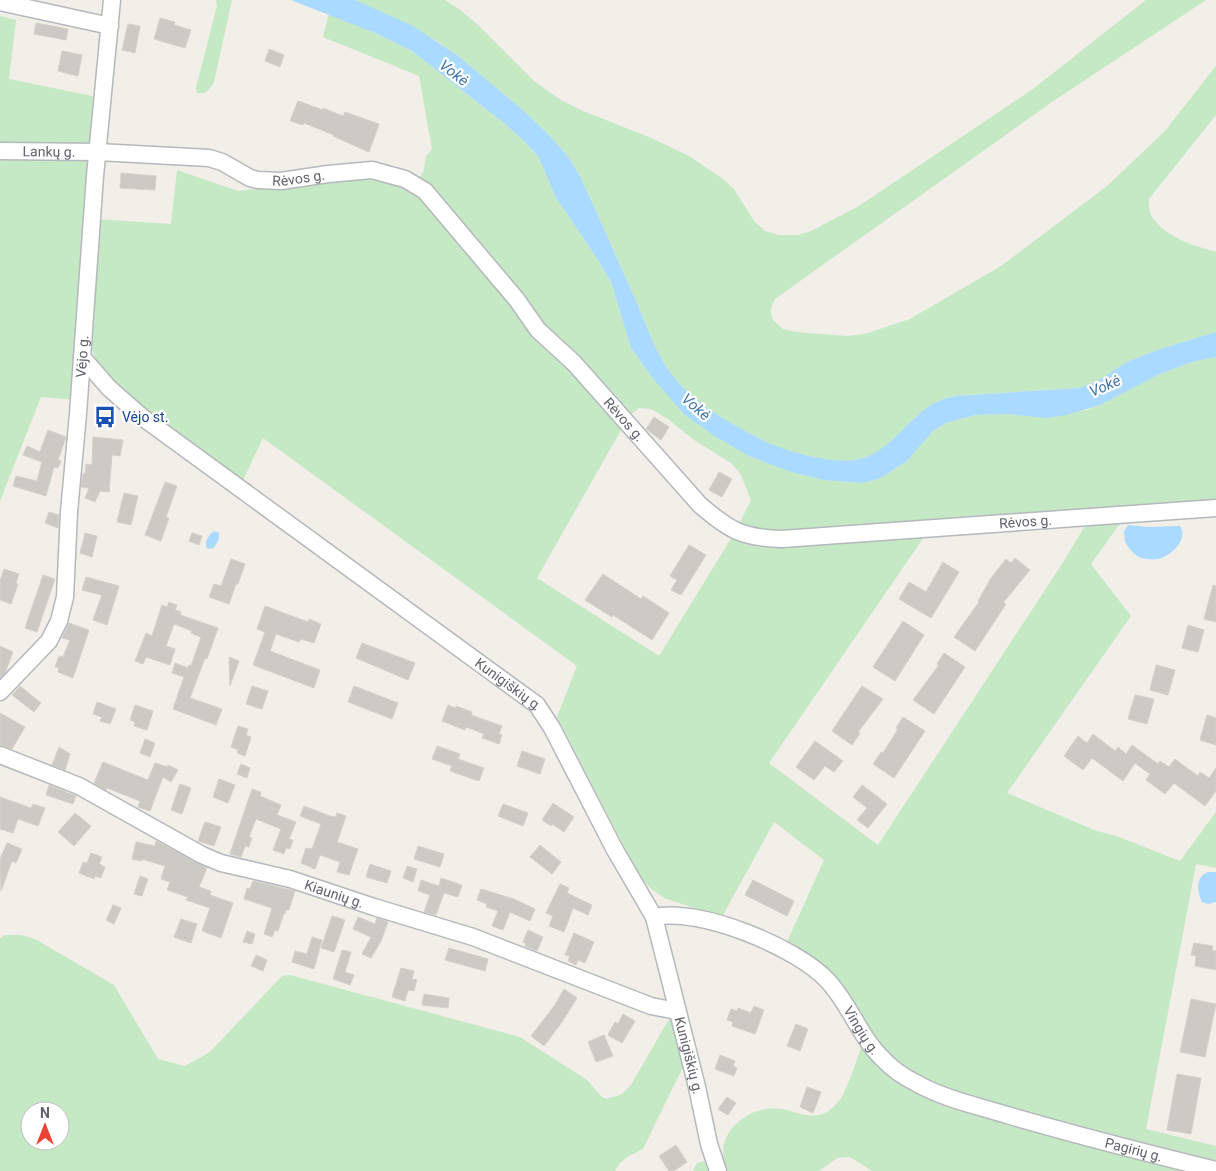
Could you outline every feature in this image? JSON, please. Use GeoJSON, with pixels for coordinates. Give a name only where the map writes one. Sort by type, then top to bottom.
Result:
{"type":"FeatureCollection","features":[{"type":"Feature","properties":{"kind":"street","name":"Vėjo g."},"geometry":{"type":"LineString","coordinates":[[0,692],[49,641],[55,632],[63,609],[69,512],[112,0]]}},
{"type":"Feature","properties":{"kind":"street"},"geometry":{"type":"LineString","coordinates":[[0,2],[110,26]]}},
{"type":"Feature","properties":{"kind":"street","name":"Lankų g."},"geometry":{"type":"LineString","coordinates":[[0,151],[98,152]]}},
{"type":"Feature","properties":{"kind":"street","name":"Rėvos g."},"geometry":{"type":"LineString","coordinates":[[98,152],[209,158],[222,162],[250,178],[268,182],[372,170],[405,179],[425,191],[517,300],[538,330],[574,363],[700,505],[723,525],[742,534],[762,539],[782,539],[1216,508]]}},
{"type":"Feature","properties":{"kind":"street","name":"Kunigiškių g."},"geometry":{"type":"LineString","coordinates":[[82,357],[109,388],[142,417],[537,705],[552,728],[615,850],[654,917],[697,1087],[709,1144],[718,1171]]}},
{"type":"Feature","properties":{"kind":"street","name":"Kiaunių g."},"geometry":{"type":"LineString","coordinates":[[0,756],[79,786],[202,855],[222,863],[290,879],[473,937],[651,1006],[677,1010]]}},
{"type":"Feature","properties":{"kind":"street","name":"Vingių g."},"geometry":{"type":"LineString","coordinates":[[654,917],[675,916],[710,921],[780,947],[804,960],[827,980],[844,1001],[883,1060],[918,1085],[947,1097],[1080,1136]]}},
{"type":"Feature","properties":{"kind":"street","name":"Pagirių g."},"geometry":{"type":"LineString","coordinates":[[1080,1136],[1216,1170]]}},
{"type":"Feature","properties":{"kind":"green space"},"geometry":{"type":"Polygon","coordinates":[[[216,0],[232,0],[214,82],[207,91],[197,93],[196,88],[217,6],[216,0]]]}},
{"type":"Feature","properties":{"kind":"green space"},"geometry":{"type":"Polygon","coordinates":[[[355,0],[445,0],[477,24],[534,81],[561,100],[689,156],[723,179],[734,189],[754,221],[765,231],[779,235],[798,235],[811,231],[859,206],[1033,89],[1146,0],[1206,0],[1052,102],[810,274],[775,299],[770,311],[773,320],[783,329],[796,332],[847,336],[865,334],[910,319],[1001,266],[1107,186],[1164,132],[1216,66],[1216,115],[1149,199],[1149,209],[1151,215],[1164,230],[1180,240],[1216,252],[1216,332],[1157,350],[1129,361],[1097,381],[1079,388],[956,396],[942,400],[919,414],[895,438],[877,452],[856,460],[833,461],[820,459],[770,444],[716,414],[685,390],[670,372],[654,342],[580,176],[569,158],[551,137],[524,111],[457,55],[437,41],[355,0]]]}},
{"type":"Feature","properties":{"kind":"green space"},"geometry":{"type":"Polygon","coordinates":[[[329,13],[412,51],[525,142],[537,155],[555,196],[611,282],[631,348],[655,381],[749,456],[791,472],[824,480],[862,483],[879,479],[907,461],[933,431],[946,423],[975,415],[1023,415],[1086,410],[1100,405],[1158,375],[1192,362],[1216,357],[1216,504],[1129,511],[1091,564],[1131,616],[1007,793],[1094,830],[1119,837],[1180,861],[1216,812],[1216,868],[1196,864],[1146,1129],[1216,1146],[1216,1171],[872,1171],[850,1157],[837,1158],[819,1171],[693,1171],[697,1163],[704,1161],[709,1166],[724,1166],[725,1139],[737,1123],[750,1114],[774,1108],[810,1115],[821,1114],[829,1111],[836,1104],[847,1087],[868,1027],[833,973],[814,957],[787,942],[824,860],[774,822],[722,917],[664,898],[650,888],[639,875],[557,717],[577,666],[263,438],[243,480],[129,399],[106,374],[97,361],[91,346],[97,219],[171,224],[177,170],[238,191],[329,179],[374,177],[413,189],[424,170],[426,156],[432,149],[419,76],[323,37],[329,13]],[[639,408],[629,416],[537,578],[659,656],[738,527],[751,500],[740,473],[731,463],[694,440],[668,419],[651,409],[639,408]],[[1085,526],[924,537],[769,763],[878,845],[1085,526]]]}},
{"type":"Feature","properties":{"kind":"green space"},"geometry":{"type":"Polygon","coordinates":[[[0,16],[16,20],[9,79],[97,97],[75,400],[41,397],[0,501],[0,16]]]}},
{"type":"Feature","properties":{"kind":"green space"},"geometry":{"type":"Polygon","coordinates":[[[6,935],[21,935],[35,939],[114,985],[158,1059],[185,1066],[210,1052],[282,976],[290,975],[520,1037],[587,1080],[602,1097],[607,1099],[622,1094],[631,1085],[669,1019],[674,1025],[685,1063],[643,1149],[627,1157],[615,1171],[0,1171],[0,938],[6,935]]]}},
{"type":"Feature","properties":{"kind":"water","name":"Vokė"},"geometry":{"type":"Polygon","coordinates":[[[291,0],[355,0],[413,26],[457,55],[524,111],[551,137],[569,158],[580,176],[654,342],[670,372],[685,390],[716,414],[770,444],[807,456],[845,461],[856,460],[877,452],[895,438],[919,414],[938,401],[956,396],[1079,388],[1097,381],[1129,361],[1157,350],[1216,332],[1216,357],[1192,362],[1158,375],[1100,405],[1066,415],[1047,418],[1006,414],[975,415],[946,423],[933,431],[907,461],[879,479],[862,483],[824,480],[791,472],[749,456],[716,437],[684,414],[655,381],[631,348],[611,282],[555,196],[537,155],[525,142],[412,51],[375,33],[291,0]]]}},
{"type":"Feature","properties":{"kind":"water"},"geometry":{"type":"Polygon","coordinates":[[[1128,525],[1147,527],[1180,526],[1182,536],[1177,547],[1162,558],[1150,559],[1139,557],[1134,554],[1125,542],[1124,532],[1128,525]]]}},
{"type":"Feature","properties":{"kind":"water"},"geometry":{"type":"Polygon","coordinates":[[[215,531],[219,533],[219,539],[214,548],[208,549],[206,541],[211,533],[215,531]]]}},
{"type":"Feature","properties":{"kind":"water"},"geometry":{"type":"Polygon","coordinates":[[[1208,872],[1216,872],[1216,902],[1208,904],[1202,902],[1198,885],[1201,877],[1208,872]]]}},
{"type":"Feature","properties":{"kind":"building"},"geometry":{"type":"Polygon","coordinates":[[[160,18],[175,22],[174,25],[191,30],[185,48],[154,39],[160,18]]]}},
{"type":"Feature","properties":{"kind":"building"},"geometry":{"type":"Polygon","coordinates":[[[36,23],[68,29],[66,40],[34,34],[36,23]]]}},
{"type":"Feature","properties":{"kind":"building"},"geometry":{"type":"Polygon","coordinates":[[[128,24],[140,26],[135,53],[122,50],[128,24]]]}},
{"type":"Feature","properties":{"kind":"building"},"geometry":{"type":"Polygon","coordinates":[[[269,49],[284,55],[280,67],[265,61],[269,49]]]}},
{"type":"Feature","properties":{"kind":"building"},"geometry":{"type":"Polygon","coordinates":[[[62,51],[82,55],[78,76],[58,71],[62,51]]]}},
{"type":"Feature","properties":{"kind":"building"},"geometry":{"type":"Polygon","coordinates":[[[298,101],[343,116],[345,112],[379,124],[369,152],[304,123],[303,125],[290,121],[298,101]]]}},
{"type":"Feature","properties":{"kind":"building"},"geometry":{"type":"Polygon","coordinates":[[[121,173],[156,176],[155,190],[120,188],[121,173]]]}},
{"type":"Feature","properties":{"kind":"building"},"geometry":{"type":"Polygon","coordinates":[[[654,417],[669,427],[661,440],[646,429],[654,417]]]}},
{"type":"Feature","properties":{"kind":"building"},"geometry":{"type":"Polygon","coordinates":[[[48,430],[66,437],[58,460],[61,461],[58,468],[54,467],[46,496],[13,486],[16,476],[37,481],[42,462],[23,455],[27,446],[40,452],[48,430]]]}},
{"type":"Feature","properties":{"kind":"building"},"geometry":{"type":"Polygon","coordinates":[[[93,437],[123,440],[120,456],[112,455],[109,492],[100,491],[95,502],[85,498],[89,488],[81,487],[86,464],[92,465],[93,437]]]}},
{"type":"Feature","properties":{"kind":"building"},"geometry":{"type":"Polygon","coordinates":[[[719,472],[732,479],[722,497],[709,490],[719,472]]]}},
{"type":"Feature","properties":{"kind":"building"},"geometry":{"type":"Polygon","coordinates":[[[165,482],[177,486],[166,517],[169,518],[161,541],[145,535],[165,482]]]}},
{"type":"Feature","properties":{"kind":"building"},"geometry":{"type":"Polygon","coordinates":[[[124,493],[138,496],[131,525],[117,522],[124,493]]]}},
{"type":"Feature","properties":{"kind":"building"},"geometry":{"type":"Polygon","coordinates":[[[49,512],[59,515],[58,528],[45,523],[49,512]]]}},
{"type":"Feature","properties":{"kind":"building"},"geometry":{"type":"Polygon","coordinates":[[[85,533],[97,536],[92,557],[80,553],[85,533]]]}},
{"type":"Feature","properties":{"kind":"building"},"geometry":{"type":"Polygon","coordinates":[[[192,533],[202,536],[199,545],[189,541],[192,533]]]}},
{"type":"Feature","properties":{"kind":"building"},"geometry":{"type":"Polygon","coordinates":[[[689,545],[706,555],[681,595],[671,590],[677,580],[670,576],[689,545]]]}},
{"type":"Feature","properties":{"kind":"building"},"geometry":{"type":"Polygon","coordinates":[[[1015,558],[1030,570],[1003,603],[1006,604],[975,651],[954,637],[979,602],[991,578],[1006,559],[1011,563],[1015,558]]]}},
{"type":"Feature","properties":{"kind":"building"},"geometry":{"type":"Polygon","coordinates":[[[231,559],[245,564],[229,604],[209,597],[214,584],[221,586],[231,559]]]}},
{"type":"Feature","properties":{"kind":"building"},"geometry":{"type":"Polygon","coordinates":[[[943,562],[959,572],[931,618],[899,599],[909,582],[926,592],[943,562]]]}},
{"type":"Feature","properties":{"kind":"building"},"geometry":{"type":"Polygon","coordinates":[[[4,569],[19,574],[16,583],[18,584],[11,604],[0,600],[0,581],[4,569]]]}},
{"type":"Feature","properties":{"kind":"building"},"geometry":{"type":"Polygon","coordinates":[[[603,574],[641,599],[643,596],[669,613],[652,640],[585,600],[603,574]]]}},
{"type":"Feature","properties":{"kind":"building"},"geometry":{"type":"Polygon","coordinates":[[[43,575],[55,579],[37,632],[25,628],[43,575]]]}},
{"type":"Feature","properties":{"kind":"building"},"geometry":{"type":"Polygon","coordinates":[[[86,577],[119,586],[107,625],[93,620],[102,595],[82,590],[86,577]]]}},
{"type":"Feature","properties":{"kind":"building"},"geometry":{"type":"Polygon","coordinates":[[[1213,585],[1216,586],[1216,622],[1204,619],[1213,585]]]}},
{"type":"Feature","properties":{"kind":"building"},"geometry":{"type":"Polygon","coordinates":[[[169,602],[177,605],[175,610],[181,612],[180,615],[218,628],[190,698],[222,709],[216,725],[173,709],[184,677],[172,673],[175,663],[188,668],[189,665],[191,666],[201,637],[191,633],[192,631],[174,624],[166,646],[175,649],[170,665],[146,657],[143,664],[135,661],[146,633],[152,636],[162,605],[167,607],[169,602]]]}},
{"type":"Feature","properties":{"kind":"building"},"geometry":{"type":"Polygon","coordinates":[[[265,606],[308,622],[309,619],[321,624],[314,643],[301,639],[299,642],[276,634],[270,651],[320,670],[314,688],[253,665],[265,632],[257,629],[265,606]]]}},
{"type":"Feature","properties":{"kind":"building"},"geometry":{"type":"Polygon","coordinates":[[[903,621],[924,635],[895,681],[873,667],[903,621]]]}},
{"type":"Feature","properties":{"kind":"building"},"geometry":{"type":"Polygon","coordinates":[[[69,623],[89,630],[73,678],[58,672],[59,668],[55,667],[59,656],[63,657],[70,640],[62,638],[69,623]]]}},
{"type":"Feature","properties":{"kind":"building"},"geometry":{"type":"Polygon","coordinates":[[[1188,625],[1204,630],[1198,652],[1182,648],[1188,625]]]}},
{"type":"Feature","properties":{"kind":"building"},"geometry":{"type":"Polygon","coordinates":[[[362,643],[415,663],[408,680],[356,658],[362,643]]]}},
{"type":"Feature","properties":{"kind":"building"},"geometry":{"type":"Polygon","coordinates":[[[0,646],[13,652],[5,673],[0,678],[0,646]]]}},
{"type":"Feature","properties":{"kind":"building"},"geometry":{"type":"Polygon","coordinates":[[[944,653],[965,667],[934,714],[913,700],[939,665],[937,664],[944,653]]]}},
{"type":"Feature","properties":{"kind":"building"},"geometry":{"type":"Polygon","coordinates":[[[229,657],[239,661],[230,686],[229,657]]]}},
{"type":"Feature","properties":{"kind":"building"},"geometry":{"type":"Polygon","coordinates":[[[1156,665],[1175,670],[1168,695],[1150,690],[1156,665]]]}},
{"type":"Feature","properties":{"kind":"building"},"geometry":{"type":"Polygon","coordinates":[[[20,686],[41,703],[34,712],[12,695],[20,686]]]}},
{"type":"Feature","properties":{"kind":"building"},"geometry":{"type":"Polygon","coordinates":[[[252,686],[268,691],[262,709],[246,704],[252,686]]]}},
{"type":"Feature","properties":{"kind":"building"},"geometry":{"type":"Polygon","coordinates":[[[354,686],[398,703],[392,719],[348,702],[354,686]]]}},
{"type":"Feature","properties":{"kind":"building"},"geometry":{"type":"Polygon","coordinates":[[[862,686],[883,699],[858,732],[860,733],[852,745],[832,731],[862,686]]]}},
{"type":"Feature","properties":{"kind":"building"},"geometry":{"type":"Polygon","coordinates":[[[1135,695],[1154,699],[1147,724],[1128,719],[1135,695]]]}},
{"type":"Feature","properties":{"kind":"building"},"geometry":{"type":"Polygon","coordinates":[[[97,702],[116,709],[110,724],[100,721],[102,717],[93,714],[97,702]]]}},
{"type":"Feature","properties":{"kind":"building"},"geometry":{"type":"Polygon","coordinates":[[[135,705],[153,711],[147,730],[134,726],[135,722],[130,720],[135,705]]]}},
{"type":"Feature","properties":{"kind":"building"},"geometry":{"type":"Polygon","coordinates":[[[448,705],[472,712],[471,715],[502,726],[499,734],[502,735],[499,744],[482,738],[484,734],[466,727],[465,730],[442,721],[448,705]]]}},
{"type":"Feature","properties":{"kind":"building"},"geometry":{"type":"Polygon","coordinates":[[[0,713],[25,727],[12,749],[0,745],[0,713]]]}},
{"type":"Feature","properties":{"kind":"building"},"geometry":{"type":"Polygon","coordinates":[[[1207,715],[1216,718],[1216,745],[1200,740],[1207,715]]]}},
{"type":"Feature","properties":{"kind":"building"},"geometry":{"type":"Polygon","coordinates":[[[903,717],[925,731],[894,778],[873,764],[881,752],[883,753],[903,717]]]}},
{"type":"Feature","properties":{"kind":"building"},"geometry":{"type":"Polygon","coordinates":[[[238,726],[248,729],[246,735],[251,737],[245,756],[237,753],[238,750],[231,747],[238,726]]]}},
{"type":"Feature","properties":{"kind":"building"},"geometry":{"type":"Polygon","coordinates":[[[1093,734],[1115,751],[1118,747],[1126,754],[1132,745],[1158,764],[1160,761],[1169,767],[1175,759],[1198,776],[1200,772],[1209,778],[1216,768],[1216,791],[1205,806],[1174,783],[1165,794],[1146,780],[1150,774],[1135,763],[1123,781],[1092,758],[1083,770],[1064,756],[1078,736],[1087,743],[1093,734]]]}},
{"type":"Feature","properties":{"kind":"building"},"geometry":{"type":"Polygon","coordinates":[[[145,739],[155,743],[150,757],[140,753],[145,739]]]}},
{"type":"Feature","properties":{"kind":"building"},"geometry":{"type":"Polygon","coordinates":[[[815,741],[843,761],[834,772],[825,766],[814,780],[796,767],[815,741]]]}},
{"type":"Feature","properties":{"kind":"building"},"geometry":{"type":"Polygon","coordinates":[[[437,746],[460,754],[458,759],[484,768],[479,781],[450,771],[452,766],[432,759],[437,746]]]}},
{"type":"Feature","properties":{"kind":"building"},"geometry":{"type":"Polygon","coordinates":[[[59,747],[70,754],[65,770],[52,765],[59,747]]]}},
{"type":"Feature","properties":{"kind":"building"},"geometry":{"type":"Polygon","coordinates":[[[522,751],[545,759],[540,774],[517,766],[522,751]]]}},
{"type":"Feature","properties":{"kind":"building"},"geometry":{"type":"Polygon","coordinates":[[[103,762],[148,780],[155,763],[167,767],[168,765],[178,770],[171,782],[163,777],[150,811],[138,807],[140,801],[107,788],[106,790],[94,783],[103,762]]]}},
{"type":"Feature","properties":{"kind":"building"},"geometry":{"type":"Polygon","coordinates":[[[241,764],[250,768],[247,778],[237,774],[241,764]]]}},
{"type":"Feature","properties":{"kind":"building"},"geometry":{"type":"Polygon","coordinates":[[[219,779],[235,785],[228,803],[213,797],[219,779]]]}},
{"type":"Feature","properties":{"kind":"building"},"geometry":{"type":"Polygon","coordinates":[[[180,784],[191,788],[182,814],[171,810],[180,784]]]}},
{"type":"Feature","properties":{"kind":"building"},"geometry":{"type":"Polygon","coordinates":[[[49,785],[76,796],[73,804],[46,795],[49,785]]]}},
{"type":"Feature","properties":{"kind":"building"},"geometry":{"type":"Polygon","coordinates":[[[862,785],[887,804],[868,828],[857,820],[867,808],[853,797],[862,785]]]}},
{"type":"Feature","properties":{"kind":"building"},"geometry":{"type":"Polygon","coordinates":[[[252,789],[261,792],[260,796],[281,805],[277,815],[296,822],[289,839],[293,840],[290,849],[286,848],[284,854],[273,850],[281,829],[256,819],[249,837],[252,838],[249,847],[245,846],[241,857],[230,854],[252,789]]]}},
{"type":"Feature","properties":{"kind":"building"},"geometry":{"type":"Polygon","coordinates":[[[0,797],[31,808],[33,804],[45,808],[38,826],[18,819],[13,833],[0,829],[0,797]]]}},
{"type":"Feature","properties":{"kind":"building"},"geometry":{"type":"Polygon","coordinates":[[[553,803],[574,817],[564,832],[542,820],[553,803]]]}},
{"type":"Feature","properties":{"kind":"building"},"geometry":{"type":"Polygon","coordinates":[[[503,804],[528,813],[523,826],[498,816],[503,804]]]}},
{"type":"Feature","properties":{"kind":"building"},"geometry":{"type":"Polygon","coordinates":[[[304,806],[330,816],[336,817],[337,813],[346,816],[337,842],[358,849],[349,875],[337,872],[340,862],[320,855],[315,869],[301,863],[306,848],[312,849],[321,824],[300,816],[304,806]]]}},
{"type":"Feature","properties":{"kind":"building"},"geometry":{"type":"Polygon","coordinates":[[[75,813],[91,826],[74,846],[58,832],[75,813]]]}},
{"type":"Feature","properties":{"kind":"building"},"geometry":{"type":"Polygon","coordinates":[[[205,822],[221,827],[214,846],[198,841],[205,822]]]}},
{"type":"Feature","properties":{"kind":"building"},"geometry":{"type":"Polygon","coordinates":[[[156,841],[207,868],[199,887],[211,891],[210,895],[233,903],[221,938],[202,931],[210,908],[186,900],[188,897],[167,890],[170,882],[161,879],[165,866],[142,859],[142,861],[132,859],[136,842],[155,846],[156,841]]]}},
{"type":"Feature","properties":{"kind":"building"},"geometry":{"type":"Polygon","coordinates":[[[7,843],[22,849],[16,863],[12,861],[1,891],[0,859],[7,843]]]}},
{"type":"Feature","properties":{"kind":"building"},"geometry":{"type":"Polygon","coordinates":[[[540,845],[561,862],[552,874],[530,857],[540,845]]]}},
{"type":"Feature","properties":{"kind":"building"},"geometry":{"type":"Polygon","coordinates":[[[418,846],[444,854],[440,867],[414,859],[418,846]]]}},
{"type":"Feature","properties":{"kind":"building"},"geometry":{"type":"Polygon","coordinates":[[[91,853],[102,857],[99,864],[105,867],[101,878],[95,876],[94,879],[79,873],[83,862],[87,863],[91,853]]]}},
{"type":"Feature","properties":{"kind":"building"},"geometry":{"type":"Polygon","coordinates":[[[370,864],[391,871],[387,883],[366,877],[370,864]]]}},
{"type":"Feature","properties":{"kind":"building"},"geometry":{"type":"Polygon","coordinates":[[[407,866],[417,869],[413,882],[403,878],[407,866]]]}},
{"type":"Feature","properties":{"kind":"building"},"geometry":{"type":"Polygon","coordinates":[[[140,876],[148,879],[142,896],[134,894],[140,876]]]}},
{"type":"Feature","properties":{"kind":"building"},"geometry":{"type":"Polygon","coordinates":[[[441,878],[462,885],[458,897],[444,893],[436,915],[424,912],[430,895],[418,891],[421,880],[439,886],[441,878]]]}},
{"type":"Feature","properties":{"kind":"building"},"geometry":{"type":"Polygon","coordinates":[[[753,880],[794,901],[787,916],[745,895],[753,880]]]}},
{"type":"Feature","properties":{"kind":"building"},"geometry":{"type":"Polygon","coordinates":[[[253,881],[295,891],[289,910],[286,910],[284,913],[278,931],[275,930],[272,937],[264,934],[272,908],[244,899],[247,888],[250,889],[253,881]]]}},
{"type":"Feature","properties":{"kind":"building"},"geometry":{"type":"Polygon","coordinates":[[[560,884],[569,888],[567,893],[592,905],[588,915],[573,908],[564,932],[549,926],[553,916],[546,913],[560,884]]]}},
{"type":"Feature","properties":{"kind":"building"},"geometry":{"type":"Polygon","coordinates":[[[481,889],[514,899],[535,909],[530,921],[510,912],[503,930],[492,926],[498,911],[486,907],[487,904],[477,900],[481,889]]]}},
{"type":"Feature","properties":{"kind":"building"},"geometry":{"type":"Polygon","coordinates":[[[113,905],[121,908],[114,924],[106,920],[113,905]]]}},
{"type":"Feature","properties":{"kind":"building"},"geometry":{"type":"Polygon","coordinates":[[[332,916],[345,920],[334,952],[321,948],[332,916]]]}},
{"type":"Feature","properties":{"kind":"building"},"geometry":{"type":"Polygon","coordinates":[[[358,917],[375,924],[377,918],[388,922],[381,941],[371,958],[362,954],[371,937],[353,929],[358,917]]]}},
{"type":"Feature","properties":{"kind":"building"},"geometry":{"type":"Polygon","coordinates":[[[181,919],[197,924],[191,943],[174,937],[181,919]]]}},
{"type":"Feature","properties":{"kind":"building"},"geometry":{"type":"Polygon","coordinates":[[[528,930],[543,937],[537,951],[525,946],[526,943],[523,942],[528,930]]]}},
{"type":"Feature","properties":{"kind":"building"},"geometry":{"type":"Polygon","coordinates":[[[247,931],[255,934],[252,944],[243,942],[247,931]]]}},
{"type":"Feature","properties":{"kind":"building"},"geometry":{"type":"Polygon","coordinates":[[[574,933],[594,942],[585,963],[578,960],[576,965],[568,961],[570,956],[565,955],[574,933]]]}},
{"type":"Feature","properties":{"kind":"building"},"geometry":{"type":"Polygon","coordinates":[[[312,937],[322,940],[314,969],[292,962],[295,951],[307,954],[312,937]]]}},
{"type":"Feature","properties":{"kind":"building"},"geometry":{"type":"Polygon","coordinates":[[[1194,943],[1213,946],[1212,950],[1216,951],[1216,970],[1195,966],[1196,956],[1191,955],[1194,943]]]}},
{"type":"Feature","properties":{"kind":"building"},"geometry":{"type":"Polygon","coordinates":[[[449,948],[488,959],[485,971],[445,960],[449,948]]]}},
{"type":"Feature","properties":{"kind":"building"},"geometry":{"type":"Polygon","coordinates":[[[342,950],[351,952],[345,972],[354,975],[350,985],[333,979],[342,950]]]}},
{"type":"Feature","properties":{"kind":"building"},"geometry":{"type":"Polygon","coordinates":[[[256,955],[267,960],[263,971],[251,966],[256,955]]]}},
{"type":"Feature","properties":{"kind":"building"},"geometry":{"type":"Polygon","coordinates":[[[401,968],[414,971],[412,979],[417,980],[414,991],[408,990],[405,1001],[392,997],[401,968]]]}},
{"type":"Feature","properties":{"kind":"building"},"geometry":{"type":"Polygon","coordinates":[[[564,989],[577,998],[544,1046],[531,1036],[555,1005],[564,989]]]}},
{"type":"Feature","properties":{"kind":"building"},"geometry":{"type":"Polygon","coordinates":[[[424,994],[449,998],[448,1008],[422,1005],[424,994]]]}},
{"type":"Feature","properties":{"kind":"building"},"geometry":{"type":"Polygon","coordinates":[[[1191,999],[1216,1004],[1205,1057],[1180,1052],[1191,999]]]}},
{"type":"Feature","properties":{"kind":"building"},"geometry":{"type":"Polygon","coordinates":[[[754,1006],[764,1010],[755,1034],[732,1026],[733,1022],[727,1020],[731,1009],[737,1011],[738,1008],[751,1013],[754,1006]]]}},
{"type":"Feature","properties":{"kind":"building"},"geometry":{"type":"Polygon","coordinates":[[[623,1014],[635,1021],[622,1043],[608,1035],[615,1022],[618,1024],[623,1014]]]}},
{"type":"Feature","properties":{"kind":"building"},"geometry":{"type":"Polygon","coordinates":[[[796,1024],[808,1029],[800,1051],[787,1046],[796,1024]]]}},
{"type":"Feature","properties":{"kind":"building"},"geometry":{"type":"Polygon","coordinates":[[[604,1035],[613,1056],[596,1062],[588,1042],[604,1035]]]}},
{"type":"Feature","properties":{"kind":"building"},"geometry":{"type":"Polygon","coordinates":[[[720,1055],[735,1061],[733,1066],[737,1068],[734,1076],[715,1069],[720,1055]]]}},
{"type":"Feature","properties":{"kind":"building"},"geometry":{"type":"Polygon","coordinates":[[[1177,1074],[1201,1078],[1191,1134],[1167,1130],[1177,1074]]]}},
{"type":"Feature","properties":{"kind":"building"},"geometry":{"type":"Polygon","coordinates":[[[807,1087],[821,1092],[813,1113],[800,1107],[807,1087]]]}},
{"type":"Feature","properties":{"kind":"building"},"geometry":{"type":"Polygon","coordinates":[[[727,1097],[736,1103],[728,1115],[718,1109],[727,1097]]]}},
{"type":"Feature","properties":{"kind":"building"},"geometry":{"type":"Polygon","coordinates":[[[676,1145],[687,1162],[674,1171],[669,1171],[659,1156],[676,1145]]]}},
{"type":"Feature","properties":{"kind":"place","name":"Vėjo st."},"geometry":{"type":"Point","coordinates":[105,417]}}]}
